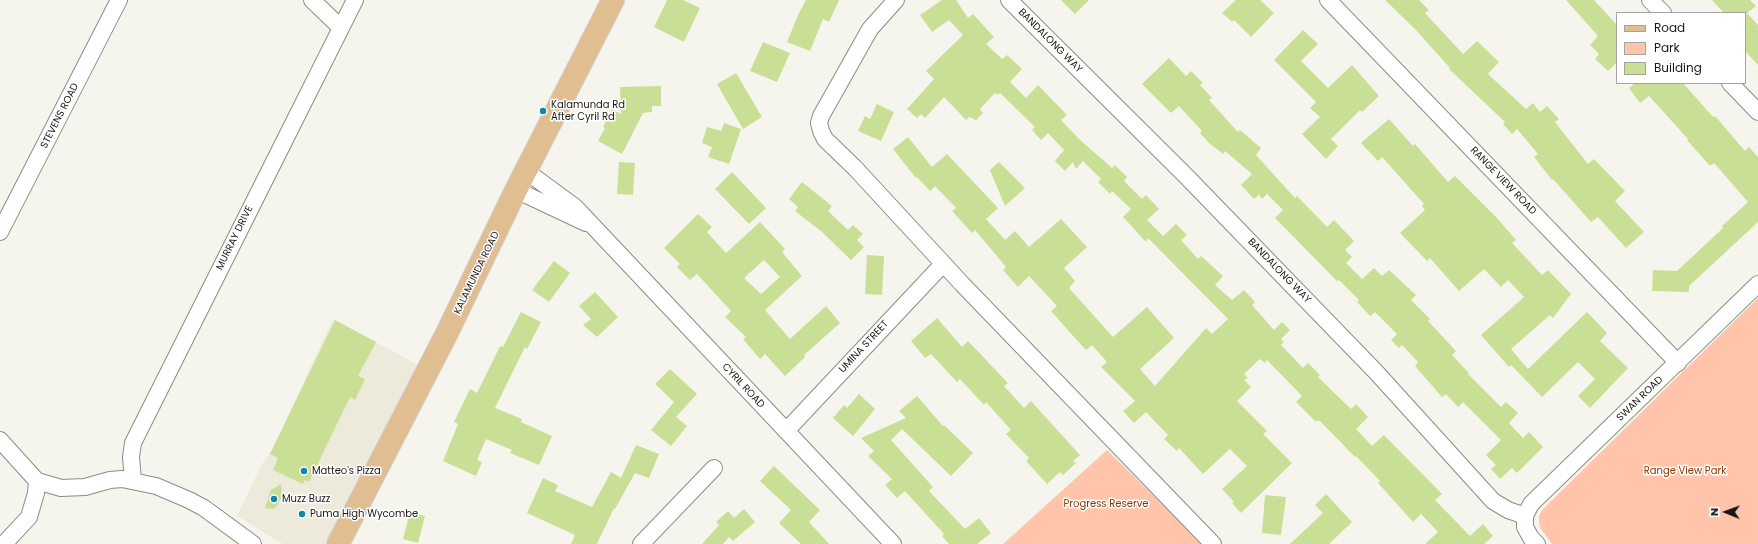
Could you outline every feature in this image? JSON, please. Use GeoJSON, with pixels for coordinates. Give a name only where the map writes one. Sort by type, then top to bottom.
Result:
{"type":"FeatureCollection","features":[{"type":"Feature","properties":{"kind":"main road","name":"KALAMUNDA ROAD"},"geometry":{"type":"LineString","coordinates":[[355,544],[443,373],[527,184],[613,0]]}},
{"type":"Feature","properties":{"kind":"main road","name":"KALAMUNDA ROAD"},"geometry":{"type":"LineString","coordinates":[[338,544],[446,335],[627,0]]}},
{"type":"Feature","properties":{"kind":"street","name":"STEVENS ROAD"},"geometry":{"type":"LineString","coordinates":[[0,232],[119,0]]}},
{"type":"Feature","properties":{"kind":"street"},"geometry":{"type":"LineString","coordinates":[[312,0],[340,28]]}},
{"type":"Feature","properties":{"kind":"street","name":"MURRAY DRIVE"},"geometry":{"type":"LineString","coordinates":[[133,480],[131,457],[133,443],[355,0]]}},
{"type":"Feature","properties":{"kind":"street"},"geometry":{"type":"LineString","coordinates":[[896,0],[870,30],[821,116],[819,123],[825,138],[855,168],[943,264],[1213,544]]}},
{"type":"Feature","properties":{"kind":"street","name":"BANDALONG WAY"},"geometry":{"type":"LineString","coordinates":[[1009,0],[1186,176],[1371,366],[1493,501],[1508,510],[1525,516]]}},
{"type":"Feature","properties":{"kind":"street","name":"RANGE VIEW ROAD"},"geometry":{"type":"LineString","coordinates":[[1328,0],[1678,363]]}},
{"type":"Feature","properties":{"kind":"street"},"geometry":{"type":"LineString","coordinates":[[1650,0],[1662,12]]}},
{"type":"Feature","properties":{"kind":"street"},"geometry":{"type":"LineString","coordinates":[[1731,84],[1758,112]]}},
{"type":"Feature","properties":{"kind":"street","name":"CYRIL ROAD"},"geometry":{"type":"LineString","coordinates":[[527,184],[575,207],[893,544]]}},
{"type":"Feature","properties":{"kind":"street","name":"UMINA STREET"},"geometry":{"type":"LineString","coordinates":[[786,431],[943,264]]}},
{"type":"Feature","properties":{"kind":"street","name":"SWAN ROAD"},"geometry":{"type":"LineString","coordinates":[[1525,516],[1531,504],[1758,284]]}},
{"type":"Feature","properties":{"kind":"street"},"geometry":{"type":"LineString","coordinates":[[0,440],[37,482],[61,488],[73,488],[110,480],[133,480],[156,486],[189,500],[219,518],[253,544]]}},
{"type":"Feature","properties":{"kind":"street"},"geometry":{"type":"LineString","coordinates":[[641,544],[714,468]]}},
{"type":"Feature","properties":{"kind":"street"},"geometry":{"type":"LineString","coordinates":[[4,544],[29,517],[36,494],[37,482]]}},
{"type":"Feature","properties":{"kind":"street"},"geometry":{"type":"LineString","coordinates":[[1525,516],[1525,527],[1531,538],[1537,544]]}},
{"type":"Feature","properties":{"kind":"shaded area"},"geometry":{"type":"Polygon","coordinates":[[[333,319],[418,365],[329,544],[283,544],[237,516],[262,464],[270,454],[333,319]]]}},
{"type":"Feature","properties":{"kind":"green space","name":"Range View Park"},"geometry":{"type":"Polygon","coordinates":[[[1758,298],[1758,544],[1552,544],[1541,529],[1539,523],[1539,516],[1543,509],[1758,298]]]}},
{"type":"Feature","properties":{"kind":"green space","name":"Progress Reserve"},"geometry":{"type":"Polygon","coordinates":[[[1107,450],[1203,544],[1003,544],[1107,450]]]}},
{"type":"Feature","properties":{"kind":"building"},"geometry":{"type":"Polygon","coordinates":[[[667,0],[683,0],[700,8],[684,42],[654,27],[667,0]]]}},
{"type":"Feature","properties":{"kind":"building"},"geometry":{"type":"Polygon","coordinates":[[[806,0],[839,0],[829,22],[823,19],[810,51],[787,42],[806,0]]]}},
{"type":"Feature","properties":{"kind":"building"},"geometry":{"type":"Polygon","coordinates":[[[942,0],[956,0],[968,18],[973,14],[994,37],[986,44],[1002,59],[1007,55],[1022,69],[1010,82],[1026,98],[1038,85],[1067,115],[1061,120],[1079,139],[1112,168],[1115,165],[1127,177],[1124,181],[1142,199],[1146,195],[1159,209],[1147,220],[1163,236],[1176,224],[1187,235],[1181,240],[1198,259],[1201,256],[1223,276],[1215,285],[1232,300],[1244,290],[1255,302],[1252,305],[1274,330],[1282,322],[1290,330],[1281,339],[1284,342],[1281,345],[1303,368],[1308,363],[1320,375],[1318,377],[1351,409],[1356,404],[1368,417],[1356,429],[1372,446],[1384,435],[1442,494],[1435,500],[1470,536],[1483,524],[1493,536],[1484,544],[1425,544],[1438,532],[1421,514],[1413,522],[1378,483],[1380,481],[1356,456],[1355,457],[1320,421],[1315,421],[1296,402],[1302,396],[1267,360],[1265,363],[1260,359],[1244,374],[1248,378],[1244,380],[1251,387],[1237,401],[1267,431],[1263,434],[1292,463],[1241,513],[1232,503],[1234,502],[1222,489],[1247,466],[1230,449],[1203,474],[1179,448],[1177,451],[1164,439],[1168,435],[1146,412],[1134,423],[1123,411],[1135,401],[1101,367],[1107,362],[1092,345],[1086,350],[1074,337],[1051,311],[1057,306],[1029,276],[1018,287],[1003,270],[1006,267],[975,230],[972,233],[952,211],[956,208],[935,186],[930,191],[917,177],[916,178],[893,149],[908,137],[932,167],[947,154],[998,208],[986,219],[1005,240],[1015,231],[1029,247],[1061,219],[1087,247],[1064,268],[1075,281],[1069,288],[1113,337],[1147,307],[1174,338],[1140,369],[1155,386],[1206,328],[1212,334],[1228,319],[1148,238],[1146,242],[1123,217],[1131,209],[1112,191],[1110,194],[1098,182],[1101,179],[1083,161],[1076,169],[1073,162],[1065,171],[1055,161],[1064,150],[1048,133],[1041,140],[1032,130],[1035,127],[1000,93],[998,95],[995,93],[980,109],[983,113],[976,120],[969,117],[966,120],[944,97],[925,118],[921,114],[917,118],[907,109],[934,79],[926,71],[963,35],[949,20],[932,32],[920,15],[942,0]]]}},
{"type":"Feature","properties":{"kind":"building"},"geometry":{"type":"Polygon","coordinates":[[[1061,0],[1089,0],[1075,14],[1061,0]]]}},
{"type":"Feature","properties":{"kind":"building"},"geometry":{"type":"Polygon","coordinates":[[[1236,0],[1260,0],[1274,13],[1251,37],[1234,20],[1232,22],[1222,13],[1236,0]]]}},
{"type":"Feature","properties":{"kind":"building"},"geometry":{"type":"Polygon","coordinates":[[[1385,0],[1419,0],[1429,10],[1425,13],[1463,54],[1477,41],[1499,62],[1488,74],[1526,109],[1533,103],[1540,112],[1547,106],[1559,119],[1555,122],[1588,164],[1594,159],[1625,191],[1615,201],[1644,232],[1626,248],[1598,217],[1591,222],[1553,179],[1552,180],[1534,157],[1538,154],[1517,129],[1512,134],[1503,124],[1505,122],[1449,69],[1450,68],[1416,30],[1385,0]]]}},
{"type":"Feature","properties":{"kind":"building"},"geometry":{"type":"Polygon","coordinates":[[[1566,0],[1594,0],[1616,24],[1616,63],[1608,71],[1595,59],[1599,54],[1590,45],[1598,36],[1566,0]]]}},
{"type":"Feature","properties":{"kind":"building"},"geometry":{"type":"Polygon","coordinates":[[[1712,0],[1750,0],[1756,6],[1747,13],[1758,25],[1758,65],[1746,52],[1746,12],[1723,12],[1712,0]]]}},
{"type":"Feature","properties":{"kind":"building"},"geometry":{"type":"Polygon","coordinates":[[[1303,30],[1318,44],[1301,61],[1328,88],[1352,65],[1379,96],[1362,112],[1360,110],[1331,139],[1338,146],[1326,159],[1302,134],[1320,117],[1310,108],[1316,102],[1274,60],[1303,30]]]}},
{"type":"Feature","properties":{"kind":"building"},"geometry":{"type":"Polygon","coordinates":[[[763,42],[790,53],[777,82],[750,71],[763,42]]]}},
{"type":"Feature","properties":{"kind":"building"},"geometry":{"type":"Polygon","coordinates":[[[1169,58],[1186,76],[1191,71],[1203,83],[1200,85],[1212,98],[1209,100],[1238,132],[1240,130],[1261,148],[1256,155],[1295,198],[1297,196],[1327,227],[1334,220],[1354,241],[1345,250],[1352,257],[1346,263],[1362,279],[1374,268],[1382,276],[1389,270],[1416,295],[1411,300],[1430,319],[1428,321],[1456,351],[1452,355],[1469,373],[1468,374],[1501,407],[1506,402],[1518,413],[1509,423],[1523,438],[1529,432],[1543,447],[1517,473],[1512,468],[1500,479],[1491,469],[1496,465],[1486,455],[1501,440],[1463,402],[1458,407],[1446,394],[1442,397],[1415,366],[1418,362],[1402,345],[1399,348],[1391,340],[1397,334],[1375,312],[1370,316],[1357,302],[1359,300],[1339,280],[1337,281],[1275,218],[1283,210],[1267,194],[1262,199],[1259,195],[1254,199],[1241,185],[1252,174],[1225,151],[1223,154],[1209,143],[1200,133],[1202,131],[1179,106],[1171,113],[1142,84],[1169,58]]]}},
{"type":"Feature","properties":{"kind":"building"},"geometry":{"type":"Polygon","coordinates":[[[736,73],[762,117],[743,129],[717,84],[736,73]]]}},
{"type":"Feature","properties":{"kind":"building"},"geometry":{"type":"Polygon","coordinates":[[[1635,84],[1684,84],[1713,117],[1715,116],[1745,151],[1749,147],[1758,157],[1758,222],[1689,286],[1689,292],[1652,291],[1653,270],[1677,271],[1723,228],[1722,226],[1748,202],[1714,163],[1710,166],[1649,96],[1640,103],[1629,88],[1635,84]]]}},
{"type":"Feature","properties":{"kind":"building"},"geometry":{"type":"Polygon","coordinates":[[[661,86],[661,106],[652,106],[652,112],[643,113],[622,154],[598,141],[605,128],[603,127],[612,109],[621,114],[620,87],[661,86]]]}},
{"type":"Feature","properties":{"kind":"building"},"geometry":{"type":"Polygon","coordinates":[[[877,104],[894,112],[881,141],[858,131],[865,116],[870,119],[877,104]]]}},
{"type":"Feature","properties":{"kind":"building"},"geometry":{"type":"Polygon","coordinates":[[[1389,119],[1413,146],[1415,144],[1448,182],[1455,176],[1496,217],[1516,240],[1512,243],[1542,275],[1548,270],[1571,294],[1553,318],[1550,315],[1511,349],[1528,369],[1587,312],[1607,333],[1600,341],[1628,368],[1590,408],[1578,396],[1595,379],[1578,362],[1542,397],[1511,365],[1509,367],[1481,335],[1524,297],[1508,280],[1501,287],[1484,269],[1459,291],[1430,258],[1427,261],[1400,233],[1425,210],[1422,206],[1424,204],[1382,157],[1378,161],[1361,143],[1389,119]]]}},
{"type":"Feature","properties":{"kind":"building"},"geometry":{"type":"Polygon","coordinates":[[[724,123],[741,129],[729,164],[708,157],[712,147],[702,143],[707,127],[721,131],[724,123]]]}},
{"type":"Feature","properties":{"kind":"building"},"geometry":{"type":"Polygon","coordinates":[[[619,162],[635,163],[633,195],[617,194],[619,162]]]}},
{"type":"Feature","properties":{"kind":"building"},"geometry":{"type":"Polygon","coordinates":[[[999,162],[1025,188],[1005,206],[990,170],[999,162]]]}},
{"type":"Feature","properties":{"kind":"building"},"geometry":{"type":"Polygon","coordinates":[[[732,172],[766,208],[749,224],[715,189],[732,172]]]}},
{"type":"Feature","properties":{"kind":"building"},"geometry":{"type":"Polygon","coordinates":[[[802,182],[832,206],[828,211],[848,230],[853,225],[863,234],[857,240],[864,247],[851,260],[822,232],[795,211],[798,207],[789,199],[802,182]]]}},
{"type":"Feature","properties":{"kind":"building"},"geometry":{"type":"Polygon","coordinates":[[[698,214],[712,227],[707,232],[726,253],[760,222],[785,249],[782,252],[802,276],[765,310],[790,339],[826,306],[840,323],[804,355],[805,357],[785,376],[765,354],[760,359],[743,339],[746,337],[725,317],[731,311],[697,274],[690,280],[677,267],[680,264],[664,248],[698,214]],[[764,260],[744,278],[761,294],[780,277],[764,260]]]}},
{"type":"Feature","properties":{"kind":"building"},"geometry":{"type":"Polygon","coordinates":[[[867,255],[884,256],[882,295],[865,294],[867,255]]]}},
{"type":"Feature","properties":{"kind":"building"},"geometry":{"type":"Polygon","coordinates":[[[554,261],[570,273],[549,302],[532,290],[554,261]]]}},
{"type":"Feature","properties":{"kind":"building"},"geometry":{"type":"Polygon","coordinates":[[[595,292],[618,317],[597,337],[583,325],[591,319],[579,306],[595,292]]]}},
{"type":"Feature","properties":{"kind":"building"},"geometry":{"type":"Polygon","coordinates":[[[521,312],[541,322],[527,349],[525,347],[495,408],[522,419],[521,422],[552,436],[539,465],[510,453],[512,450],[486,439],[477,460],[482,462],[476,476],[443,461],[458,424],[454,422],[470,389],[477,393],[500,346],[503,347],[521,312]]]}},
{"type":"Feature","properties":{"kind":"building"},"geometry":{"type":"Polygon","coordinates":[[[937,318],[962,347],[968,341],[1008,383],[1004,386],[1024,408],[1031,401],[1080,455],[1073,461],[1076,463],[1063,475],[1060,472],[1047,484],[1026,461],[1029,458],[1006,434],[1011,430],[986,402],[984,405],[960,379],[957,382],[931,354],[925,358],[911,341],[937,318]]]}},
{"type":"Feature","properties":{"kind":"building"},"geometry":{"type":"Polygon","coordinates":[[[335,320],[376,342],[358,376],[365,379],[355,400],[350,397],[309,482],[305,480],[303,484],[273,470],[278,458],[270,454],[335,320]]]}},
{"type":"Feature","properties":{"kind":"building"},"geometry":{"type":"Polygon","coordinates":[[[670,369],[697,394],[676,417],[687,426],[671,446],[651,430],[674,402],[655,384],[670,369]]]}},
{"type":"Feature","properties":{"kind":"building"},"geometry":{"type":"Polygon","coordinates":[[[859,394],[875,409],[853,436],[833,418],[844,405],[847,408],[859,394]]]}},
{"type":"Feature","properties":{"kind":"building"},"geometry":{"type":"Polygon","coordinates":[[[917,396],[943,426],[944,425],[973,453],[951,476],[902,429],[891,440],[933,487],[929,491],[965,529],[979,518],[991,533],[977,544],[949,544],[942,536],[944,534],[905,491],[897,498],[885,485],[892,479],[868,456],[874,451],[861,438],[906,418],[899,411],[917,396]]]}},
{"type":"Feature","properties":{"kind":"building"},"geometry":{"type":"Polygon","coordinates":[[[636,445],[659,454],[649,478],[635,473],[615,509],[614,508],[597,544],[571,544],[575,535],[527,513],[543,478],[558,485],[555,491],[592,507],[611,472],[621,478],[636,445]]]}},
{"type":"Feature","properties":{"kind":"building"},"geometry":{"type":"Polygon","coordinates":[[[774,466],[820,510],[809,522],[829,544],[801,544],[779,523],[791,510],[760,481],[774,466]]]}},
{"type":"Feature","properties":{"kind":"building","name":"Muzz Buzz"},"geometry":{"type":"Polygon","coordinates":[[[281,484],[282,496],[277,506],[273,509],[265,508],[271,490],[281,484]]]}},
{"type":"Feature","properties":{"kind":"building"},"geometry":{"type":"Polygon","coordinates":[[[1326,494],[1352,522],[1329,544],[1290,544],[1323,513],[1315,505],[1326,494]]]}},
{"type":"Feature","properties":{"kind":"building"},"geometry":{"type":"Polygon","coordinates":[[[1265,495],[1286,497],[1281,535],[1262,533],[1265,495]]]}},
{"type":"Feature","properties":{"kind":"building"},"geometry":{"type":"Polygon","coordinates":[[[744,509],[755,522],[733,541],[729,537],[723,544],[702,544],[719,525],[716,522],[728,511],[734,518],[744,509]]]}},
{"type":"Feature","properties":{"kind":"building"},"geometry":{"type":"Polygon","coordinates":[[[410,512],[425,516],[418,543],[403,539],[410,512]]]}},
{"type":"Feature","properties":{"kind":"place","name":"Kalamunda Rd After Cyril Rd"},"geometry":{"type":"Point","coordinates":[543,111]}},
{"type":"Feature","properties":{"kind":"place","name":"Matteo's Pizza"},"geometry":{"type":"Point","coordinates":[304,471]}},
{"type":"Feature","properties":{"kind":"place","name":"Muzz Buzz"},"geometry":{"type":"Point","coordinates":[274,499]}},
{"type":"Feature","properties":{"kind":"place","name":"Puma High Wycombe"},"geometry":{"type":"Point","coordinates":[302,514]}}]}
